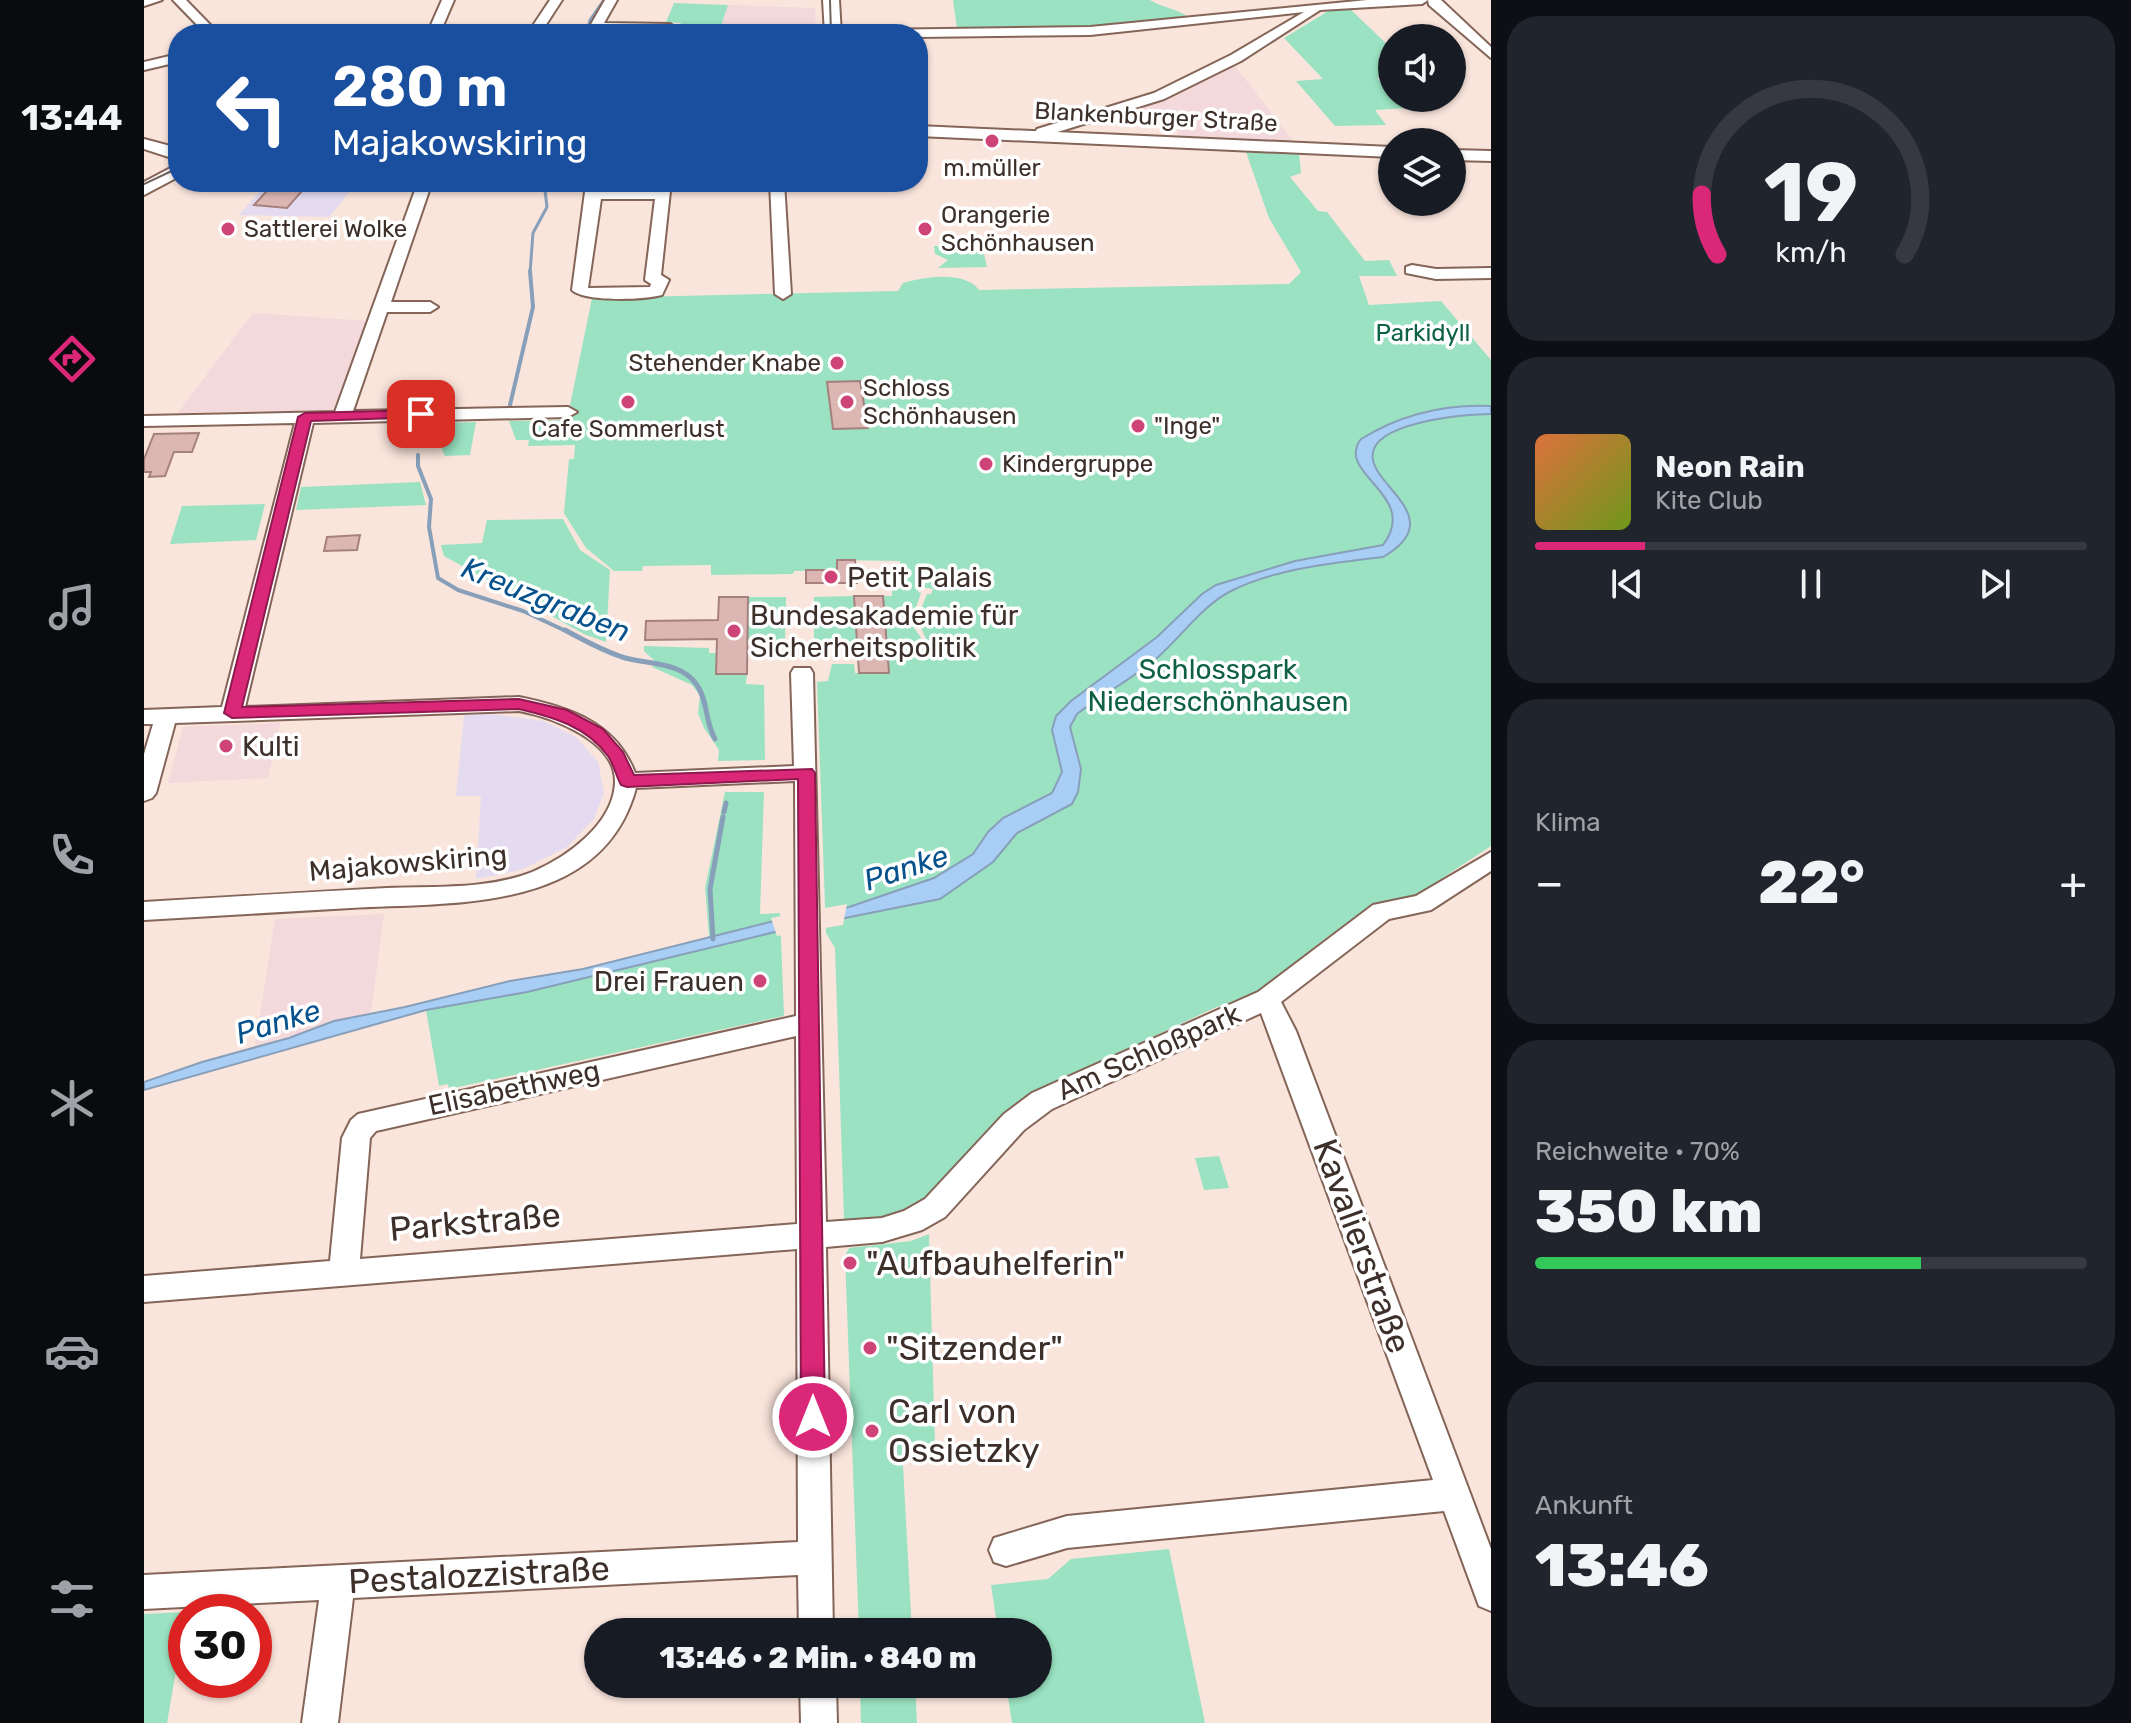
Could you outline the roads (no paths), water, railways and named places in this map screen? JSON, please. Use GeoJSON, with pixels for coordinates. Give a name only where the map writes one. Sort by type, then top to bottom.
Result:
{"type":"FeatureCollection","features":[{"type":"Feature","properties":{"kind":"main road"},"geometry":{"type":"LineString","coordinates":[[831,0],[832,24]]}},
{"type":"Feature","properties":{"kind":"main road","name":"Blankenburger Straße"},"geometry":{"type":"LineString","coordinates":[[928,131],[1378,151]]}},
{"type":"Feature","properties":{"kind":"main road"},"geometry":{"type":"LineString","coordinates":[[144,144],[168,150]]}},
{"type":"Feature","properties":{"kind":"main road"},"geometry":{"type":"LineString","coordinates":[[1466,155],[1491,156]]}},
{"type":"Feature","properties":{"kind":"main road"},"geometry":{"type":"LineString","coordinates":[[144,177],[168,171]]}},
{"type":"Feature","properties":{"kind":"main road"},"geometry":{"type":"LineString","coordinates":[[144,190],[168,174]]}},
{"type":"Feature","properties":{"kind":"street"},"geometry":{"type":"LineString","coordinates":[[144,2],[156,0]]}},
{"type":"Feature","properties":{"kind":"street"},"geometry":{"type":"LineString","coordinates":[[179,0],[203,24]]}},
{"type":"Feature","properties":{"kind":"street"},"geometry":{"type":"LineString","coordinates":[[437,24],[448,0]]}},
{"type":"Feature","properties":{"kind":"street"},"geometry":{"type":"LineString","coordinates":[[541,24],[556,0]]}},
{"type":"Feature","properties":{"kind":"street"},"geometry":{"type":"LineString","coordinates":[[597,24],[611,0]]}},
{"type":"Feature","properties":{"kind":"street"},"geometry":{"type":"LineString","coordinates":[[928,33],[1090,31],[1311,3],[1422,0]]}},
{"type":"Feature","properties":{"kind":"street"},"geometry":{"type":"LineString","coordinates":[[1435,0],[1433,2],[1491,54]]}},
{"type":"Feature","properties":{"kind":"street"},"geometry":{"type":"LineString","coordinates":[[1040,136],[1042,132],[1159,96],[1236,58],[1317,9],[1311,3]]}},
{"type":"Feature","properties":{"kind":"street"},"geometry":{"type":"LineString","coordinates":[[144,66],[168,60]]}},
{"type":"Feature","properties":{"kind":"street"},"geometry":{"type":"LineString","coordinates":[[342,416],[422,192]]}},
{"type":"Feature","properties":{"kind":"street"},"geometry":{"type":"LineString","coordinates":[[622,192],[592,195],[580,290],[588,293],[660,291],[661,280],[653,280],[663,192]]}},
{"type":"Feature","properties":{"kind":"street"},"geometry":{"type":"LineString","coordinates":[[778,192],[783,294]]}},
{"type":"Feature","properties":{"kind":"street"},"geometry":{"type":"LineString","coordinates":[[1412,270],[1436,274],[1491,273]]}},
{"type":"Feature","properties":{"kind":"street"},"geometry":{"type":"LineString","coordinates":[[382,307],[430,307]]}},
{"type":"Feature","properties":{"kind":"street"},"geometry":{"type":"LineString","coordinates":[[144,421],[568,412]]}},
{"type":"Feature","properties":{"kind":"street"},"geometry":{"type":"LineString","coordinates":[[232,713],[305,417]]}},
{"type":"Feature","properties":{"kind":"street"},"geometry":{"type":"LineString","coordinates":[[802,673],[806,773],[816,1618]]}},
{"type":"Feature","properties":{"kind":"street"},"geometry":{"type":"LineString","coordinates":[[144,793],[155,716],[500,703],[528,705],[561,714],[597,732],[617,756],[627,781],[806,773]]}},
{"type":"Feature","properties":{"kind":"street","name":"Majakowskiring"},"geometry":{"type":"LineString","coordinates":[[144,911],[467,893],[525,883],[571,861],[601,837],[616,816],[627,781]]}},
{"type":"Feature","properties":{"kind":"street","name":"Am Schloßpark"},"geometry":{"type":"LineString","coordinates":[[812,1233],[882,1230],[912,1221],[935,1208],[1014,1122],[1042,1101],[1267,999],[1382,911],[1422,904],[1490,862]]}},
{"type":"Feature","properties":{"kind":"street","name":"Kavalierstraße"},"geometry":{"type":"LineString","coordinates":[[1267,999],[1283,1031],[1491,1594]]}},
{"type":"Feature","properties":{"kind":"street","name":"Elisabethweg"},"geometry":{"type":"LineString","coordinates":[[344,1271],[356,1138],[368,1122],[809,1023]]}},
{"type":"Feature","properties":{"kind":"street","name":"Parkstraße"},"geometry":{"type":"LineString","coordinates":[[144,1289],[812,1233]]}},
{"type":"Feature","properties":{"kind":"street"},"geometry":{"type":"LineString","coordinates":[[1006,1550],[1067,1532],[1454,1494]]}},
{"type":"Feature","properties":{"kind":"street","name":"Pestalozzistraße"},"geometry":{"type":"LineString","coordinates":[[144,1592],[814,1558]]}},
{"type":"Feature","properties":{"kind":"street"},"geometry":{"type":"LineString","coordinates":[[320,1723],[338,1584]]}},
{"type":"Feature","properties":{"kind":"street"},"geometry":{"type":"LineString","coordinates":[[818,1698],[819,1723]]}},
{"type":"Feature","properties":{"kind":"water"},"geometry":{"type":"Polygon","coordinates":[[[1491,406],[1491,414],[1420,423],[1385,437],[1375,447],[1373,460],[1377,471],[1404,506],[1409,518],[1409,530],[1401,543],[1383,557],[1284,572],[1246,584],[1219,599],[1157,658],[1077,714],[1070,727],[1081,769],[1078,792],[1072,804],[1017,833],[993,862],[940,899],[775,932],[527,992],[426,1010],[144,1090],[144,1082],[289,1038],[334,1021],[510,981],[583,969],[774,921],[849,907],[934,878],[973,854],[988,832],[1003,818],[1052,793],[1062,772],[1052,730],[1056,716],[1071,701],[1157,637],[1202,594],[1216,585],[1295,561],[1383,545],[1392,528],[1392,512],[1386,499],[1358,463],[1356,452],[1361,439],[1407,417],[1440,409],[1491,406]]]}},
{"type":"Feature","properties":{"kind":"waterway","name":"Kreuzgraben"},"geometry":{"type":"LineString","coordinates":[[589,24],[604,0]]}},
{"type":"Feature","properties":{"kind":"waterway","name":"Kreuzgraben"},"geometry":{"type":"LineString","coordinates":[[530,272],[533,233],[547,207],[545,192]]}},
{"type":"Feature","properties":{"kind":"waterway","name":"Kreuzgraben"},"geometry":{"type":"LineString","coordinates":[[510,405],[533,307],[530,272]]}},
{"type":"Feature","properties":{"kind":"waterway","name":"Kreuzgraben"},"geometry":{"type":"LineString","coordinates":[[418,455],[418,466],[431,499],[429,527],[438,578],[458,590],[523,611],[568,632]]}},
{"type":"Feature","properties":{"kind":"waterway","name":"Kreuzgraben"},"geometry":{"type":"LineString","coordinates":[[565,630],[615,654],[673,668],[690,677],[701,691],[715,739]]}},
{"type":"Feature","properties":{"kind":"waterway","name":"Kreuzgraben"},"geometry":{"type":"LineString","coordinates":[[724,812],[726,803]]}},
{"type":"Feature","properties":{"kind":"waterway","name":"Kreuzgraben"},"geometry":{"type":"LineString","coordinates":[[713,939],[710,889],[723,817]]}},
{"type":"Feature","properties":{"kind":"tram line"},"geometry":{"type":"LineString","coordinates":[[830,0],[831,24]]}},
{"type":"Feature","properties":{"kind":"tram line"},"geometry":{"type":"LineString","coordinates":[[144,184],[168,173]]}},
{"type":"Feature","properties":{"kind":"place","name":"m.müller"},"geometry":{"type":"Point","coordinates":[992,141]}},
{"type":"Feature","properties":{"kind":"place","name":"Sattlerei Wolke"},"geometry":{"type":"Point","coordinates":[228,229]}},
{"type":"Feature","properties":{"kind":"place","name":"Orangerie Schönhausen"},"geometry":{"type":"Point","coordinates":[925,229]}},
{"type":"Feature","properties":{"kind":"place","name":"Stehender Knabe"},"geometry":{"type":"Point","coordinates":[837,363]}},
{"type":"Feature","properties":{"kind":"place","name":"Cafe Sommerlust"},"geometry":{"type":"Point","coordinates":[628,402]}},
{"type":"Feature","properties":{"kind":"place","name":"Schloss Schönhausen"},"geometry":{"type":"Point","coordinates":[847,402]}},
{"type":"Feature","properties":{"kind":"place","name":"\"Inge\""},"geometry":{"type":"Point","coordinates":[1138,426]}},
{"type":"Feature","properties":{"kind":"place","name":"Kindergruppe"},"geometry":{"type":"Point","coordinates":[986,464]}},
{"type":"Feature","properties":{"kind":"place","name":"Petit Palais"},"geometry":{"type":"Point","coordinates":[831,577]}},
{"type":"Feature","properties":{"kind":"place","name":"Bundesakademie für Sicherheitspolitik"},"geometry":{"type":"Point","coordinates":[734,631]}},
{"type":"Feature","properties":{"kind":"place","name":"Kulti"},"geometry":{"type":"Point","coordinates":[226,746]}},
{"type":"Feature","properties":{"kind":"place","name":"Drei Frauen"},"geometry":{"type":"Point","coordinates":[760,981]}},
{"type":"Feature","properties":{"kind":"place","name":"\"Aufbauhelferin\""},"geometry":{"type":"Point","coordinates":[850,1263]}},
{"type":"Feature","properties":{"kind":"place","name":"\"Sitzender\""},"geometry":{"type":"Point","coordinates":[870,1348]}},
{"type":"Feature","properties":{"kind":"place","name":"Carl von Ossietzky"},"geometry":{"type":"Point","coordinates":[872,1431]}},
{"type":"Feature","properties":{"kind":"park label","name":"Parkidyll"},"geometry":{"type":"Point","coordinates":[1423,333]}},
{"type":"Feature","properties":{"kind":"park label","name":"Schlosspark Niederschönhausen"},"geometry":{"type":"Point","coordinates":[1218,685]}},
{"type":"Feature","properties":{"kind":"water label","name":"Panke"},"geometry":{"type":"Point","coordinates":[906,868]}},
{"type":"Feature","properties":{"kind":"water label","name":"Panke"},"geometry":{"type":"Point","coordinates":[278,1022]}}]}
